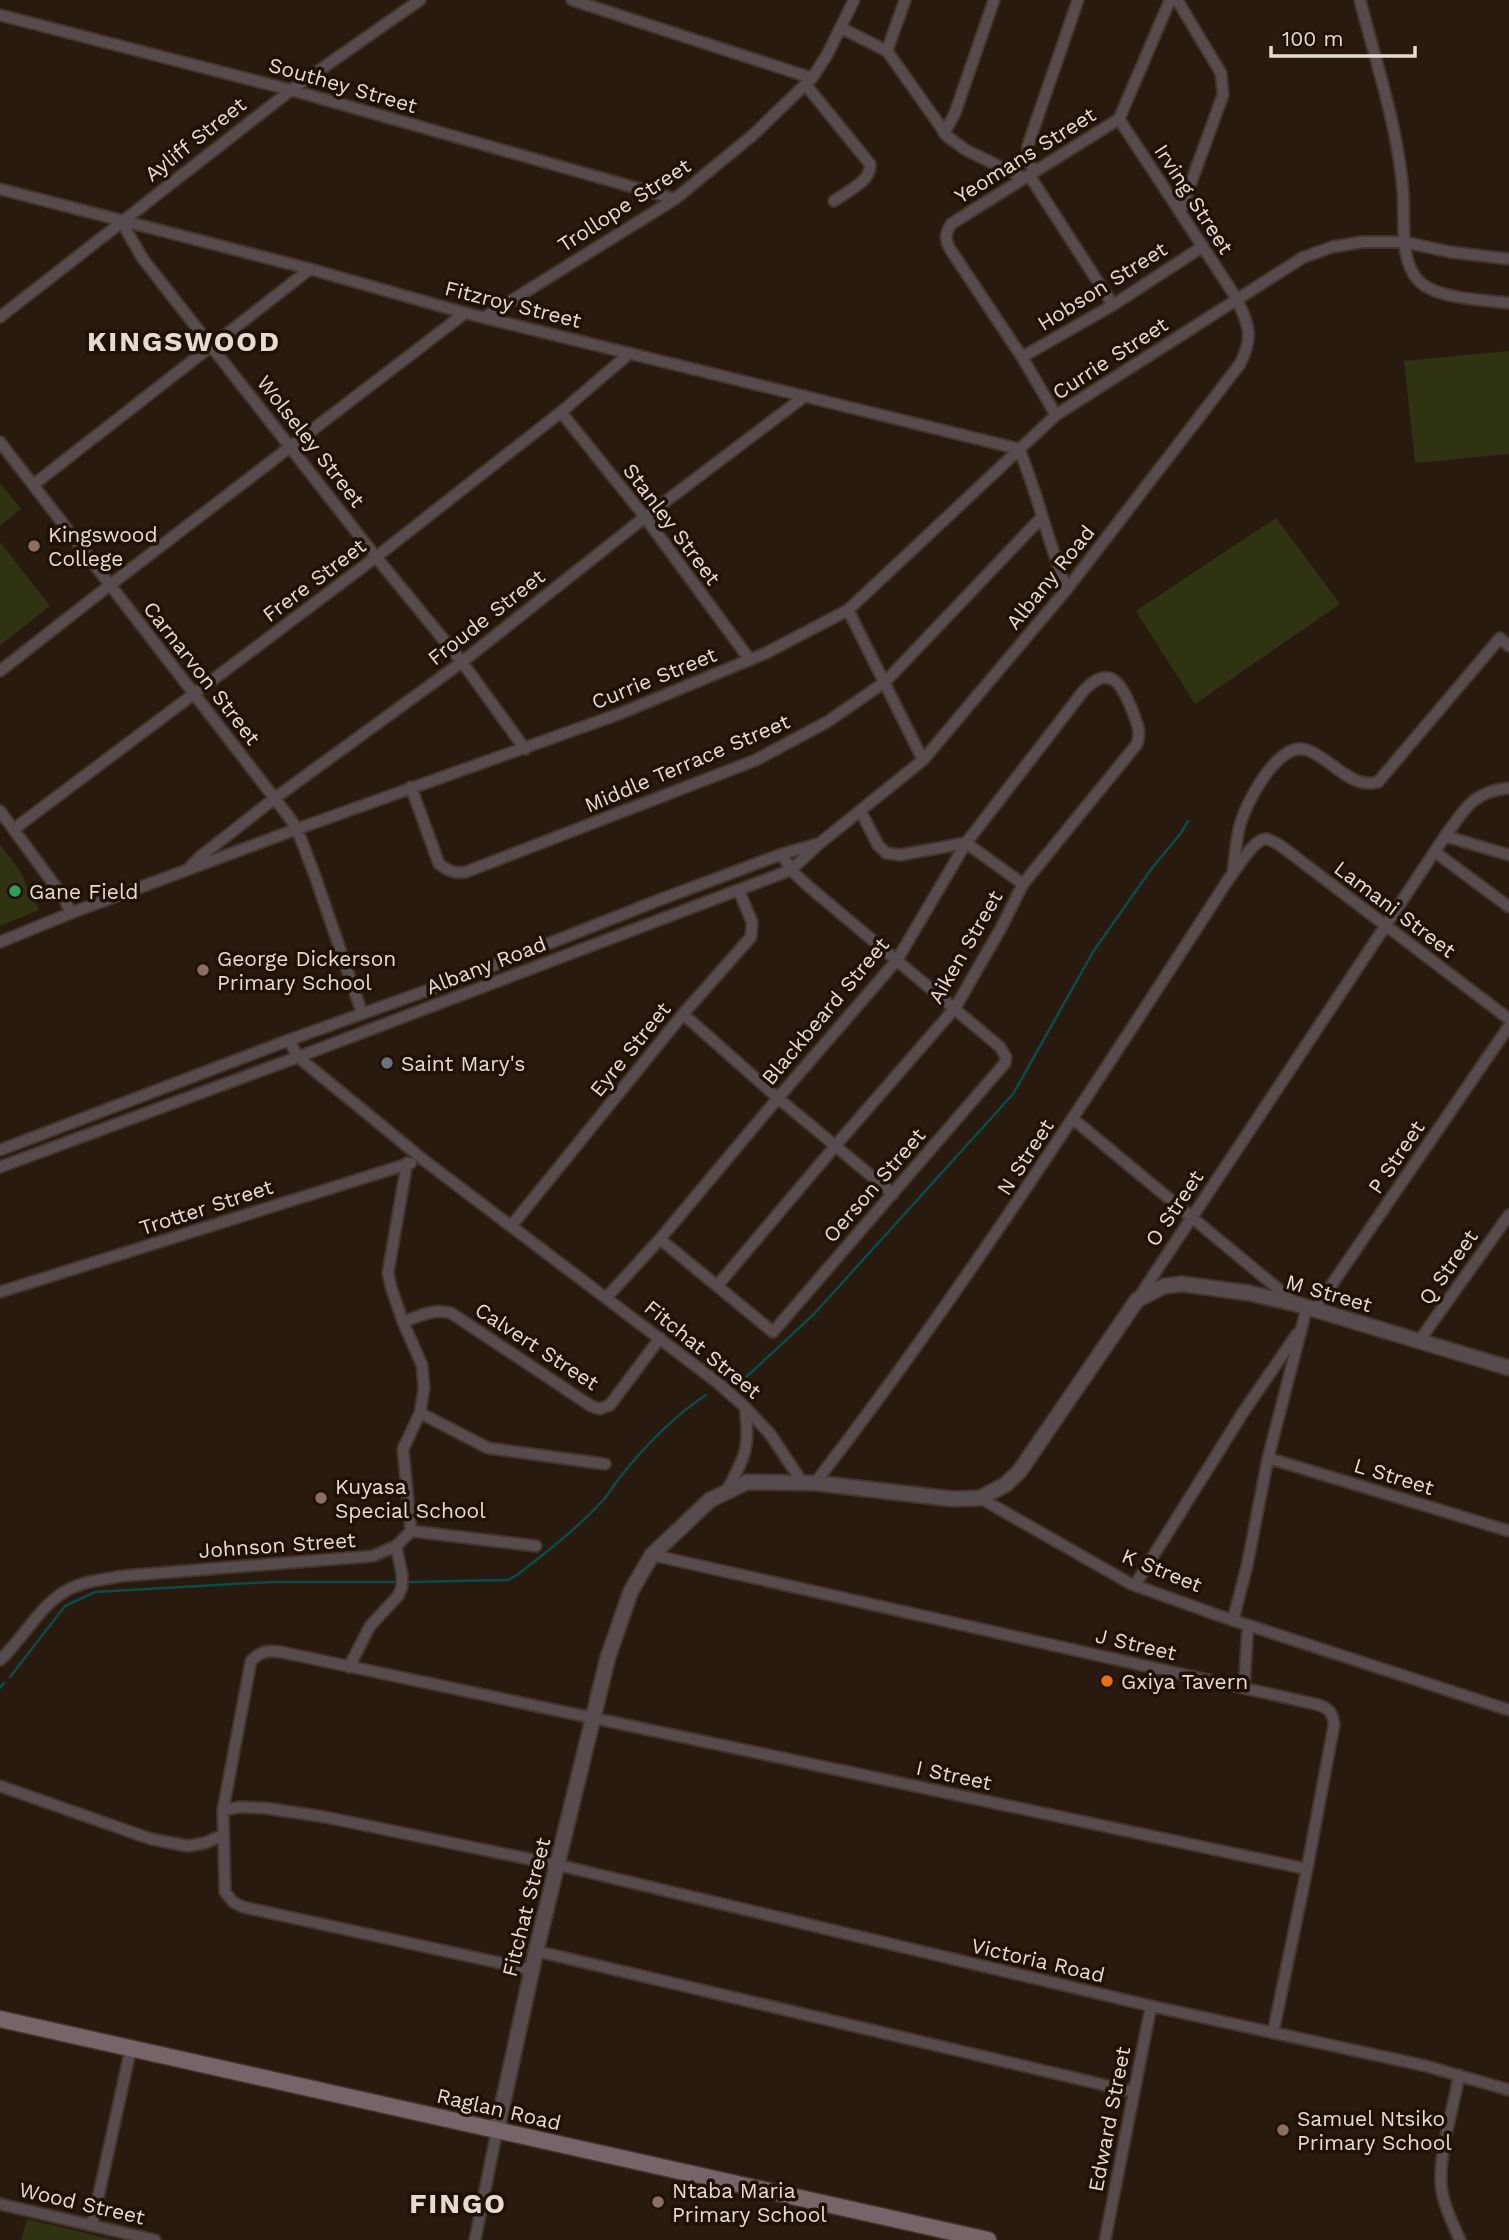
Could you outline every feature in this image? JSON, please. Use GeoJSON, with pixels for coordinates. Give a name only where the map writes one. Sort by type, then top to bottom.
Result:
{"type":"FeatureCollection","features":[{"type":"Feature","properties":{"kind":"main road","name":"Raglan Road"},"geometry":{"type":"LineString","coordinates":[[0,2019],[988,2240]]}},
{"type":"Feature","properties":{"kind":"street","name":"Ayliff Street"},"geometry":{"type":"LineString","coordinates":[[0,317],[291,90],[421,0]]}},
{"type":"Feature","properties":{"kind":"street"},"geometry":{"type":"LineString","coordinates":[[572,0],[808,81],[870,164],[866,177],[834,201]]}},
{"type":"Feature","properties":{"kind":"street","name":"Trollope Street"},"geometry":{"type":"LineString","coordinates":[[485,317],[675,199],[753,135],[808,81],[841,28],[854,0]]}},
{"type":"Feature","properties":{"kind":"street"},"geometry":{"type":"LineString","coordinates":[[887,51],[905,0]]}},
{"type":"Feature","properties":{"kind":"street"},"geometry":{"type":"LineString","coordinates":[[944,133],[956,113],[994,0]]}},
{"type":"Feature","properties":{"kind":"street"},"geometry":{"type":"LineString","coordinates":[[1078,0],[1027,145],[1027,158],[1029,174],[1113,304]]}},
{"type":"Feature","properties":{"kind":"street"},"geometry":{"type":"LineString","coordinates":[[1119,119],[1170,0]]}},
{"type":"Feature","properties":{"kind":"street"},"geometry":{"type":"LineString","coordinates":[[1177,0],[1222,73],[1224,84],[1223,94],[1181,210]]}},
{"type":"Feature","properties":{"kind":"street"},"geometry":{"type":"LineString","coordinates":[[1360,0],[1400,164],[1404,242],[1412,271],[1419,281],[1430,289],[1446,294],[1509,303]]}},
{"type":"Feature","properties":{"kind":"street","name":"Southey Street"},"geometry":{"type":"LineString","coordinates":[[0,15],[291,90],[675,199]]}},
{"type":"Feature","properties":{"kind":"street"},"geometry":{"type":"LineString","coordinates":[[841,28],[887,51],[944,133],[966,150],[1029,174]]}},
{"type":"Feature","properties":{"kind":"street","name":"Yeomans Street"},"geometry":{"type":"LineString","coordinates":[[1021,357],[950,249],[946,233],[951,224],[1119,119]]}},
{"type":"Feature","properties":{"kind":"street","name":"Irving Street"},"geometry":{"type":"LineString","coordinates":[[1119,119],[1237,299]]}},
{"type":"Feature","properties":{"kind":"street","name":"Fitzroy Street"},"geometry":{"type":"LineString","coordinates":[[0,189],[310,269],[466,313],[1019,449]]}},
{"type":"Feature","properties":{"kind":"street","name":"Wolseley Street"},"geometry":{"type":"LineString","coordinates":[[121,221],[143,259],[376,557],[462,662],[525,749]]}},
{"type":"Feature","properties":{"kind":"street"},"geometry":{"type":"LineString","coordinates":[[1237,299],[1302,258],[1332,247],[1363,242],[1404,242],[1450,253],[1509,259]]}},
{"type":"Feature","properties":{"kind":"street","name":"Hobson Street"},"geometry":{"type":"LineString","coordinates":[[1021,357],[1113,304],[1202,247]]}},
{"type":"Feature","properties":{"kind":"street"},"geometry":{"type":"LineString","coordinates":[[33,485],[310,269]]}},
{"type":"Feature","properties":{"kind":"street","name":"Currie Street"},"geometry":{"type":"LineString","coordinates":[[0,942],[190,868],[411,787],[525,749],[750,660],[848,610],[1056,415],[1237,299]]}},
{"type":"Feature","properties":{"kind":"street","name":"Albany Road"},"geometry":{"type":"LineString","coordinates":[[0,1167],[791,870],[820,843],[923,760],[1067,589],[1240,364],[1249,347],[1250,335],[1237,299]]}},
{"type":"Feature","properties":{"kind":"street"},"geometry":{"type":"LineString","coordinates":[[0,671],[466,313]]}},
{"type":"Feature","properties":{"kind":"street","name":"Frere Street"},"geometry":{"type":"LineString","coordinates":[[15,829],[376,557],[561,412],[630,353]]}},
{"type":"Feature","properties":{"kind":"street"},"geometry":{"type":"LineString","coordinates":[[1021,357],[1056,415]]}},
{"type":"Feature","properties":{"kind":"street","name":"Froude Street"},"geometry":{"type":"LineString","coordinates":[[190,868],[201,856],[275,798],[462,662],[645,517],[805,396]]}},
{"type":"Feature","properties":{"kind":"street","name":"Stanley Street"},"geometry":{"type":"LineString","coordinates":[[561,412],[645,517],[750,660]]}},
{"type":"Feature","properties":{"kind":"street","name":"Carnarvon Street"},"geometry":{"type":"LineString","coordinates":[[0,442],[297,829],[362,1013]]}},
{"type":"Feature","properties":{"kind":"street"},"geometry":{"type":"LineString","coordinates":[[1019,449],[1067,589]]}},
{"type":"Feature","properties":{"kind":"street","name":"Middle Terrace Street"},"geometry":{"type":"LineString","coordinates":[[411,787],[439,864],[450,872],[466,872],[756,760],[827,722],[885,682],[1041,518]]}},
{"type":"Feature","properties":{"kind":"street"},"geometry":{"type":"LineString","coordinates":[[848,610],[923,760]]}},
{"type":"Feature","properties":{"kind":"street"},"geometry":{"type":"LineString","coordinates":[[1233,874],[1239,827],[1248,804],[1275,763],[1288,752],[1301,748],[1318,755],[1357,782],[1378,782],[1505,642],[1509,629]]}},
{"type":"Feature","properties":{"kind":"street","name":"Blackbeard Street"},"geometry":{"type":"LineString","coordinates":[[606,1298],[660,1239],[897,960],[966,843],[1085,689],[1098,679],[1110,678]]}},
{"type":"Feature","properties":{"kind":"street","name":"Aiken Street"},"geometry":{"type":"LineString","coordinates":[[717,1286],[955,1009],[1023,884],[1137,744],[1140,736],[1138,726],[1125,694],[1117,680],[1110,678]]}},
{"type":"Feature","properties":{"kind":"street","name":"O Street"},"geometry":{"type":"LineString","coordinates":[[980,1498],[1004,1485],[1029,1459],[1445,836],[1472,800],[1492,790],[1509,788]]}},
{"type":"Feature","properties":{"kind":"street"},"geometry":{"type":"LineString","coordinates":[[0,811],[64,898],[71,913]]}},
{"type":"Feature","properties":{"kind":"street"},"geometry":{"type":"LineString","coordinates":[[861,811],[878,845],[886,853],[900,855],[966,843],[1023,884]]}},
{"type":"Feature","properties":{"kind":"street"},"geometry":{"type":"LineString","coordinates":[[1445,836],[1509,855]]}},
{"type":"Feature","properties":{"kind":"street","name":"Lamani Street"},"geometry":{"type":"LineString","coordinates":[[1256,843],[1270,839],[1281,846],[1509,1019]]}},
{"type":"Feature","properties":{"kind":"street","name":"Albany Road"},"geometry":{"type":"LineString","coordinates":[[0,1150],[289,1040],[459,979],[659,900],[782,854],[820,843]]}},
{"type":"Feature","properties":{"kind":"street","name":"N Street"},"geometry":{"type":"LineString","coordinates":[[808,1483],[867,1416],[1000,1229],[1256,843]]}},
{"type":"Feature","properties":{"kind":"street"},"geometry":{"type":"LineString","coordinates":[[1435,852],[1509,907]]}},
{"type":"Feature","properties":{"kind":"street"},"geometry":{"type":"LineString","coordinates":[[782,854],[791,870],[955,1009]]}},
{"type":"Feature","properties":{"kind":"street","name":"Eyre Street"},"geometry":{"type":"LineString","coordinates":[[512,1225],[683,1014],[751,937],[752,922],[739,891]]}},
{"type":"Feature","properties":{"kind":"street"},"geometry":{"type":"LineString","coordinates":[[659,900],[665,917]]}},
{"type":"Feature","properties":{"kind":"street"},"geometry":{"type":"LineString","coordinates":[[459,979],[465,993]]}},
{"type":"Feature","properties":{"kind":"street","name":"Oerson Street"},"geometry":{"type":"LineString","coordinates":[[717,1286],[773,1332],[893,1194],[1005,1063],[1006,1056],[1000,1047],[955,1009]]}},
{"type":"Feature","properties":{"kind":"street"},"geometry":{"type":"LineString","coordinates":[[683,1014],[893,1194]]}},
{"type":"Feature","properties":{"kind":"street","name":"P Street"},"geometry":{"type":"LineString","coordinates":[[1233,1620],[1248,1566],[1268,1458],[1306,1307],[1509,1026]]}},
{"type":"Feature","properties":{"kind":"street","name":"Fitchat Street"},"geometry":{"type":"LineString","coordinates":[[289,1040],[298,1057],[425,1161],[660,1338],[745,1407],[808,1483]]}},
{"type":"Feature","properties":{"kind":"street"},"geometry":{"type":"LineString","coordinates":[[186,1079],[194,1095]]}},
{"type":"Feature","properties":{"kind":"street"},"geometry":{"type":"LineString","coordinates":[[89,1116],[96,1132]]}},
{"type":"Feature","properties":{"kind":"street"},"geometry":{"type":"LineString","coordinates":[[1073,1119],[1306,1307]]}},
{"type":"Feature","properties":{"kind":"street","name":"Trotter Street"},"geometry":{"type":"LineString","coordinates":[[0,1292],[407,1163],[425,1161]]}},
{"type":"Feature","properties":{"kind":"street"},"geometry":{"type":"LineString","coordinates":[[407,1163],[388,1273],[403,1322],[422,1365],[424,1388],[420,1413],[403,1449],[411,1531],[536,1546]]}},
{"type":"Feature","properties":{"kind":"street","name":"Q Street"},"geometry":{"type":"LineString","coordinates":[[1419,1341],[1509,1215]]}},
{"type":"Feature","properties":{"kind":"street"},"geometry":{"type":"LineString","coordinates":[[660,1239],[717,1286]]}},
{"type":"Feature","properties":{"kind":"street","name":"M Street"},"geometry":{"type":"LineString","coordinates":[[1137,1300],[1164,1286],[1182,1284],[1249,1293],[1306,1307],[1509,1368]]}},
{"type":"Feature","properties":{"kind":"street","name":"Calvert Street"},"geometry":{"type":"LineString","coordinates":[[403,1322],[434,1311],[451,1313],[599,1409],[610,1405],[660,1338]]}},
{"type":"Feature","properties":{"kind":"street","name":"P Street"},"geometry":{"type":"LineString","coordinates":[[1135,1585],[1244,1411],[1302,1326]]}},
{"type":"Feature","properties":{"kind":"street"},"geometry":{"type":"LineString","coordinates":[[727,1490],[744,1460],[749,1434],[745,1407]]}},
{"type":"Feature","properties":{"kind":"street"},"geometry":{"type":"LineString","coordinates":[[420,1413],[488,1448],[605,1464]]}},
{"type":"Feature","properties":{"kind":"street","name":"L Street"},"geometry":{"type":"LineString","coordinates":[[1268,1458],[1509,1531]]}},
{"type":"Feature","properties":{"kind":"street","name":"Fitchat Street"},"geometry":{"type":"LineString","coordinates":[[496,2130],[536,1951],[608,1657],[631,1591],[652,1555],[698,1510],[727,1490],[747,1482],[808,1483]]}},
{"type":"Feature","properties":{"kind":"street","name":"K Street"},"geometry":{"type":"LineString","coordinates":[[808,1483],[953,1499],[980,1498],[1135,1585],[1233,1620],[1509,1710]]}},
{"type":"Feature","properties":{"kind":"street","name":"Johnson Street"},"geometry":{"type":"LineString","coordinates":[[0,1660],[17,1645],[48,1605],[63,1592],[85,1583],[122,1576],[373,1556],[396,1546],[411,1531]]}},
{"type":"Feature","properties":{"kind":"street"},"geometry":{"type":"LineString","coordinates":[[349,1667],[370,1626],[398,1596],[402,1587],[396,1546]]}},
{"type":"Feature","properties":{"kind":"street","name":"J Street"},"geometry":{"type":"LineString","coordinates":[[652,1555],[1319,1705],[1329,1710],[1334,1718],[1307,1869],[1273,2033]]}},
{"type":"Feature","properties":{"kind":"street"},"geometry":{"type":"LineString","coordinates":[[1244,1688],[1248,1625]]}},
{"type":"Feature","properties":{"kind":"street","name":"I Street"},"geometry":{"type":"LineString","coordinates":[[532,1970],[243,1907],[233,1902],[225,1892],[223,1810],[251,1661],[262,1652],[270,1650],[1307,1869]]}},
{"type":"Feature","properties":{"kind":"street"},"geometry":{"type":"LineString","coordinates":[[0,1786],[151,1839],[188,1846],[205,1843],[223,1835]]}},
{"type":"Feature","properties":{"kind":"street","name":"Victoria Road"},"geometry":{"type":"LineString","coordinates":[[223,1810],[240,1807],[265,1808],[325,1817],[558,1865],[1151,2006],[1460,2075],[1509,2090]]}},
{"type":"Feature","properties":{"kind":"street"},"geometry":{"type":"LineString","coordinates":[[536,1951],[1134,2092]]}},
{"type":"Feature","properties":{"kind":"street","name":"Edward Street"},"geometry":{"type":"LineString","coordinates":[[1105,2240],[1151,2006]]}},
{"type":"Feature","properties":{"kind":"street"},"geometry":{"type":"LineString","coordinates":[[92,2225],[138,2050]]}},
{"type":"Feature","properties":{"kind":"street"},"geometry":{"type":"LineString","coordinates":[[1460,2075],[1442,2163],[1441,2183],[1460,2240]]}},
{"type":"Feature","properties":{"kind":"street"},"geometry":{"type":"LineString","coordinates":[[475,2240],[496,2130]]}},
{"type":"Feature","properties":{"kind":"street","name":"Wood Street"},"geometry":{"type":"LineString","coordinates":[[0,2204],[155,2240]]}},
{"type":"Feature","properties":{"kind":"green space"},"geometry":{"type":"Polygon","coordinates":[[[1509,351],[1509,454],[1415,463],[1404,361],[1509,351]]]}},
{"type":"Feature","properties":{"kind":"green space"},"geometry":{"type":"Polygon","coordinates":[[[0,483],[21,509],[0,526],[0,483]]]}},
{"type":"Feature","properties":{"kind":"green space"},"geometry":{"type":"Polygon","coordinates":[[[1276,518],[1340,604],[1195,704],[1136,611],[1276,518]]]}},
{"type":"Feature","properties":{"kind":"green space"},"geometry":{"type":"Polygon","coordinates":[[[0,542],[50,606],[0,645],[0,542]]]}},
{"type":"Feature","properties":{"kind":"green space","name":"Gane Field"},"geometry":{"type":"Polygon","coordinates":[[[0,845],[20,871],[39,910],[0,926],[0,845]]]}},
{"type":"Feature","properties":{"kind":"green space"},"geometry":{"type":"Polygon","coordinates":[[[27,2219],[115,2240],[21,2240],[27,2219]]]}},
{"type":"Feature","properties":{"kind":"waterway"},"geometry":{"type":"LineString","coordinates":[[743,1380],[814,1314],[1013,1094],[1093,952],[1188,821]]}},
{"type":"Feature","properties":{"kind":"waterway"},"geometry":{"type":"LineString","coordinates":[[410,1582],[508,1580],[517,1575],[585,1519],[650,1443],[706,1395]]}},
{"type":"Feature","properties":{"kind":"waterway"},"geometry":{"type":"LineString","coordinates":[[10,1677],[65,1606],[95,1592],[271,1582],[394,1582]]}},
{"type":"Feature","properties":{"kind":"waterway"},"geometry":{"type":"LineString","coordinates":[[0,1688],[4,1683]]}},
{"type":"Feature","properties":{"kind":"place","name":"Kingswood College"},"geometry":{"type":"Point","coordinates":[34,546]}},
{"type":"Feature","properties":{"kind":"place","name":"Gane Field"},"geometry":{"type":"Point","coordinates":[15,891]}},
{"type":"Feature","properties":{"kind":"place","name":"George Dickerson Primary School"},"geometry":{"type":"Point","coordinates":[203,970]}},
{"type":"Feature","properties":{"kind":"place","name":"Saint Mary's"},"geometry":{"type":"Point","coordinates":[387,1063]}},
{"type":"Feature","properties":{"kind":"place","name":"Kuyasa Special School"},"geometry":{"type":"Point","coordinates":[321,1498]}},
{"type":"Feature","properties":{"kind":"place","name":"Gxiya Tavern"},"geometry":{"type":"Point","coordinates":[1107,1681]}},
{"type":"Feature","properties":{"kind":"place","name":"Samuel Ntsiko Primary School"},"geometry":{"type":"Point","coordinates":[1283,2130]}},
{"type":"Feature","properties":{"kind":"place","name":"Ntaba Maria Primary School"},"geometry":{"type":"Point","coordinates":[658,2202]}},
{"type":"Feature","properties":{"kind":"district","name":"KINGSWOOD"},"geometry":{"type":"Point","coordinates":[184,341]}},
{"type":"Feature","properties":{"kind":"district","name":"FINGO"},"geometry":{"type":"Point","coordinates":[458,2203]}}]}
